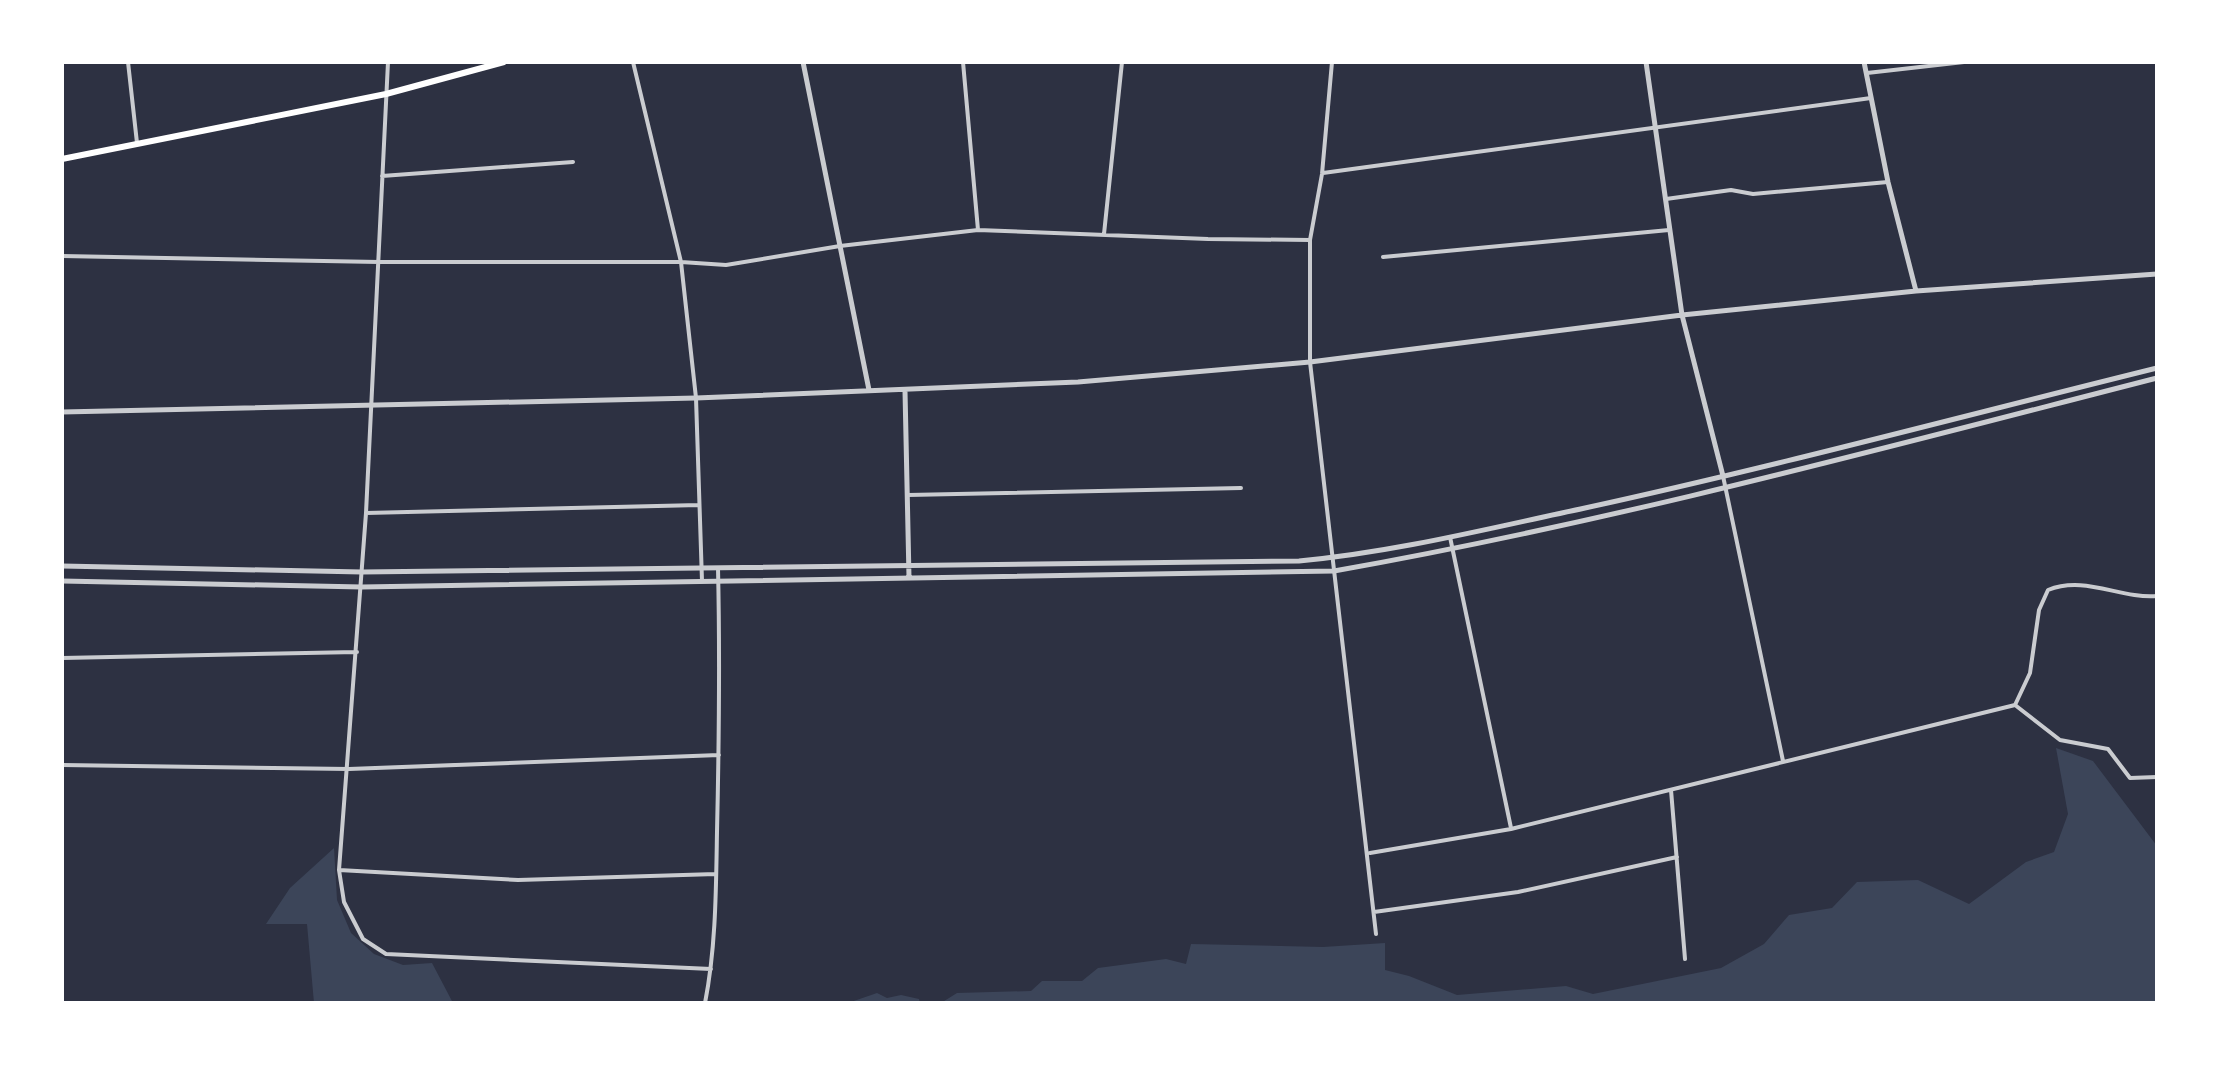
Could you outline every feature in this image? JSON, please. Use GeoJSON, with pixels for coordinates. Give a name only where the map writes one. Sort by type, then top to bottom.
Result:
{"type":"FeatureCollection","features":[{"type":"Feature","properties":{"kind":"main road"},"geometry":{"type":"LineString","coordinates":[[62,159],[386,94],[504,62]]}},
{"type":"Feature","properties":{"kind":"street"},"geometry":{"type":"LineString","coordinates":[[128,62],[137,143]]}},
{"type":"Feature","properties":{"kind":"street"},"geometry":{"type":"LineString","coordinates":[[388,62],[362,587],[339,870],[344,902],[363,939],[386,954],[711,969]]}},
{"type":"Feature","properties":{"kind":"street"},"geometry":{"type":"LineString","coordinates":[[633,62],[681,262],[696,398],[702,581]]}},
{"type":"Feature","properties":{"kind":"street"},"geometry":{"type":"LineString","coordinates":[[803,62],[869,390]]}},
{"type":"Feature","properties":{"kind":"street"},"geometry":{"type":"LineString","coordinates":[[963,62],[978,230]]}},
{"type":"Feature","properties":{"kind":"street"},"geometry":{"type":"LineString","coordinates":[[1104,234],[1122,62]]}},
{"type":"Feature","properties":{"kind":"street"},"geometry":{"type":"LineString","coordinates":[[1332,62],[1322,174],[1310,240],[1310,362],[1376,934]]}},
{"type":"Feature","properties":{"kind":"street"},"geometry":{"type":"LineString","coordinates":[[1646,62],[1682,315],[1723,476],[1783,761]]}},
{"type":"Feature","properties":{"kind":"street"},"geometry":{"type":"LineString","coordinates":[[1864,62],[1888,182],[1916,291]]}},
{"type":"Feature","properties":{"kind":"street"},"geometry":{"type":"LineString","coordinates":[[1867,73],[1964,62]]}},
{"type":"Feature","properties":{"kind":"street"},"geometry":{"type":"LineString","coordinates":[[1322,174],[1871,98]]}},
{"type":"Feature","properties":{"kind":"street"},"geometry":{"type":"LineString","coordinates":[[382,176],[573,162]]}},
{"type":"Feature","properties":{"kind":"street"},"geometry":{"type":"LineString","coordinates":[[1664,200],[1731,190],[1753,194],[1888,182]]}},
{"type":"Feature","properties":{"kind":"street"},"geometry":{"type":"LineString","coordinates":[[62,256],[726,265],[840,246],[978,230],[1310,240]]}},
{"type":"Feature","properties":{"kind":"street"},"geometry":{"type":"LineString","coordinates":[[1383,257],[1669,230]]}},
{"type":"Feature","properties":{"kind":"street"},"geometry":{"type":"LineString","coordinates":[[62,412],[696,398],[1078,382],[1310,362],[1682,315],[1916,291],[2157,274]]}},
{"type":"Feature","properties":{"kind":"street"},"geometry":{"type":"LineString","coordinates":[[62,566],[362,572],[1299,561],[1333,558],[1380,552],[1723,476],[2157,368]]}},
{"type":"Feature","properties":{"kind":"street"},"geometry":{"type":"LineString","coordinates":[[62,581],[362,587],[1334,571],[1453,549],[1725,488],[2157,378]]}},
{"type":"Feature","properties":{"kind":"street"},"geometry":{"type":"LineString","coordinates":[[905,391],[909,577]]}},
{"type":"Feature","properties":{"kind":"street"},"geometry":{"type":"LineString","coordinates":[[906,495],[1241,488]]}},
{"type":"Feature","properties":{"kind":"street"},"geometry":{"type":"LineString","coordinates":[[366,513],[699,505]]}},
{"type":"Feature","properties":{"kind":"street"},"geometry":{"type":"LineString","coordinates":[[1450,537],[1511,829]]}},
{"type":"Feature","properties":{"kind":"street"},"geometry":{"type":"LineString","coordinates":[[705,1003],[711,969],[716,874],[718,568]]}},
{"type":"Feature","properties":{"kind":"street"},"geometry":{"type":"LineString","coordinates":[[2015,705],[2030,673],[2039,610],[2048,590],[2063,584],[2084,585],[2157,596]]}},
{"type":"Feature","properties":{"kind":"street"},"geometry":{"type":"LineString","coordinates":[[62,658],[357,652]]}},
{"type":"Feature","properties":{"kind":"street"},"geometry":{"type":"LineString","coordinates":[[1369,853],[1511,829],[2015,705]]}},
{"type":"Feature","properties":{"kind":"street"},"geometry":{"type":"LineString","coordinates":[[2015,705],[2060,740],[2108,749],[2130,778],[2157,777]]}},
{"type":"Feature","properties":{"kind":"street"},"geometry":{"type":"LineString","coordinates":[[62,765],[349,769],[719,755]]}},
{"type":"Feature","properties":{"kind":"street"},"geometry":{"type":"LineString","coordinates":[[1671,789],[1685,959]]}},
{"type":"Feature","properties":{"kind":"street"},"geometry":{"type":"LineString","coordinates":[[1374,912],[1518,892],[1677,857]]}},
{"type":"Feature","properties":{"kind":"street"},"geometry":{"type":"LineString","coordinates":[[339,870],[518,880],[716,874]]}},
{"type":"Feature","properties":{"kind":"shaded area"},"geometry":{"type":"Polygon","coordinates":[[[2056,748],[2093,761],[2157,846],[2157,1003],[941,1003],[957,993],[1031,991],[1042,981],[1082,981],[1098,968],[1166,959],[1186,964],[1191,944],[1323,947],[1385,943],[1385,970],[1457,995],[1566,986],[1593,994],[1721,968],[1764,944],[1789,915],[1832,908],[1857,882],[1918,880],[1969,904],[2026,862],[2054,852],[2068,814],[2056,748]]]}},
{"type":"Feature","properties":{"kind":"shaded area"},"geometry":{"type":"Polygon","coordinates":[[[334,848],[337,900],[351,933],[374,954],[403,965],[432,963],[453,1003],[314,1003],[307,924],[266,924],[290,888],[334,848]]]}},
{"type":"Feature","properties":{"kind":"shaded area"},"geometry":{"type":"Polygon","coordinates":[[[877,993],[887,998],[901,995],[919,999],[920,1003],[848,1003],[877,993]]]}}]}
